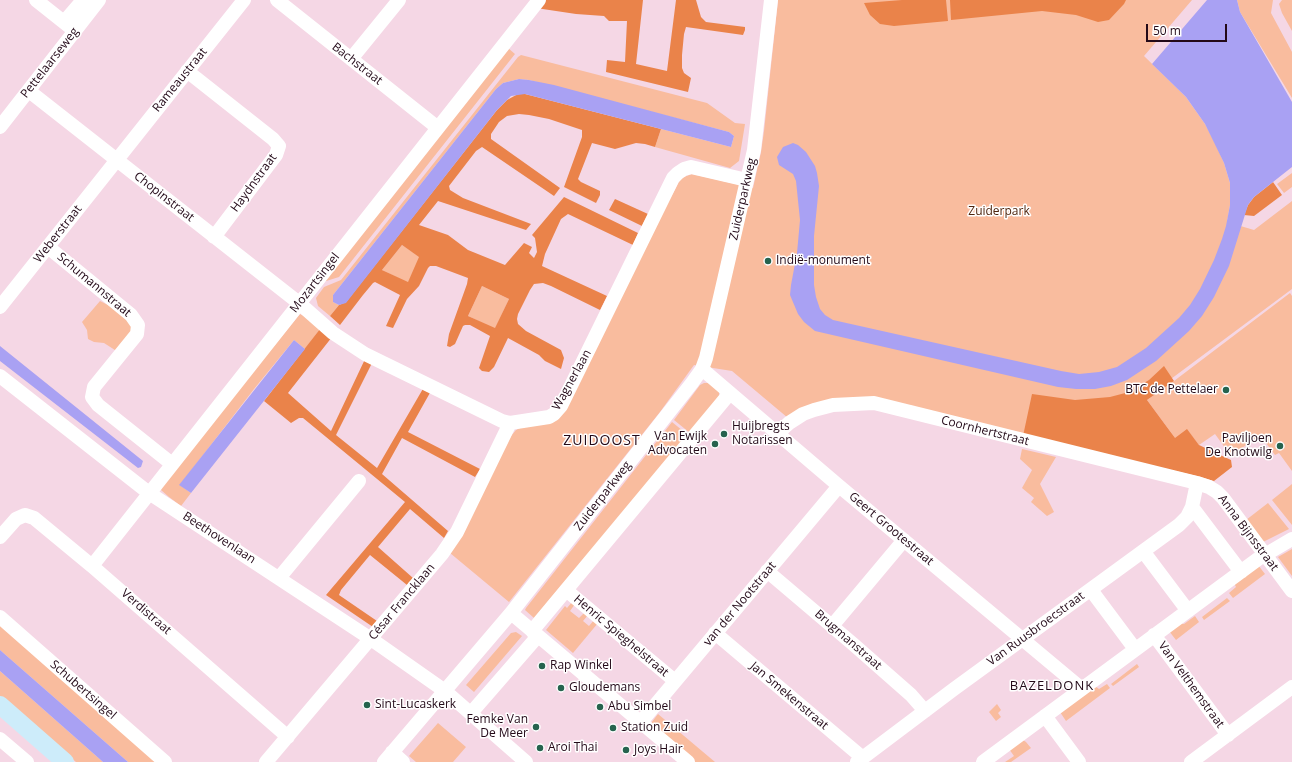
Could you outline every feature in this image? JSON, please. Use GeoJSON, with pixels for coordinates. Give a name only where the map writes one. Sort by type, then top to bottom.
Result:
{"type":"FeatureCollection","features":[{"type":"Feature","properties":{"kind":"main road"},"geometry":{"type":"LineString","coordinates":[[0,705],[65,762]]}},
{"type":"Feature","properties":{"kind":"street"},"geometry":{"type":"LineString","coordinates":[[36,0],[70,26]]}},
{"type":"Feature","properties":{"kind":"street","name":"Pettelaarseweg"},"geometry":{"type":"LineString","coordinates":[[0,127],[29,91],[70,26],[83,0]]}},
{"type":"Feature","properties":{"kind":"street","name":"Pettelaarseweg"},"geometry":{"type":"LineString","coordinates":[[70,26],[99,0]]}},
{"type":"Feature","properties":{"kind":"street","name":"Rameaustraat"},"geometry":{"type":"LineString","coordinates":[[116,160],[244,0]]}},
{"type":"Feature","properties":{"kind":"street","name":"Bachstraat"},"geometry":{"type":"LineString","coordinates":[[277,0],[438,128]]}},
{"type":"Feature","properties":{"kind":"street"},"geometry":{"type":"LineString","coordinates":[[351,59],[399,0]]}},
{"type":"Feature","properties":{"kind":"street","name":"Mozartsingel"},"geometry":{"type":"LineString","coordinates":[[92,566],[539,0]]}},
{"type":"Feature","properties":{"kind":"street","name":"Zuiderparkweg"},"geometry":{"type":"LineString","coordinates":[[388,757],[511,613],[702,369],[754,150],[771,0]]}},
{"type":"Feature","properties":{"kind":"street","name":"Haydnstraat"},"geometry":{"type":"LineString","coordinates":[[187,71],[273,139],[278,146],[276,155],[214,236]]}},
{"type":"Feature","properties":{"kind":"street","name":"Chopinstraat"},"geometry":{"type":"LineString","coordinates":[[29,91],[299,303]]}},
{"type":"Feature","properties":{"kind":"street","name":"Weberstraat"},"geometry":{"type":"LineString","coordinates":[[0,307],[116,160]]}},
{"type":"Feature","properties":{"kind":"street","name":"Wagnerlaan"},"geometry":{"type":"LineString","coordinates":[[299,303],[333,333],[365,354],[502,421],[510,423],[549,417],[561,406],[673,178],[684,169],[691,168],[747,180]]}},
{"type":"Feature","properties":{"kind":"street","name":"Schumannstraat"},"geometry":{"type":"LineString","coordinates":[[48,247],[131,315],[138,325],[137,334],[94,387],[92,397],[98,405],[172,464]]}},
{"type":"Feature","properties":{"kind":"street","name":"Geert Grootestraat"},"geometry":{"type":"LineString","coordinates":[[702,369],[839,486],[1082,689]]}},
{"type":"Feature","properties":{"kind":"street","name":"Beethovenlaan"},"geometry":{"type":"LineString","coordinates":[[1,379],[149,493],[371,639],[445,691],[526,762]]}},
{"type":"Feature","properties":{"kind":"street"},"geometry":{"type":"LineString","coordinates":[[471,713],[535,634],[566,590],[730,393]]}},
{"type":"Feature","properties":{"kind":"street","name":"Coornhertstraat"},"geometry":{"type":"LineString","coordinates":[[778,434],[789,423],[803,414],[814,410],[833,405],[874,404],[1197,484]]}},
{"type":"Feature","properties":{"kind":"street","name":"César Francklaan"},"geometry":{"type":"LineString","coordinates":[[266,762],[442,554],[457,532],[510,423]]}},
{"type":"Feature","properties":{"kind":"street"},"geometry":{"type":"LineString","coordinates":[[279,578],[360,481]]}},
{"type":"Feature","properties":{"kind":"street","name":"Van Ruusbroecstraat"},"geometry":{"type":"LineString","coordinates":[[860,760],[1022,639],[1179,525],[1187,517],[1192,507],[1197,484]]}},
{"type":"Feature","properties":{"kind":"street","name":"Anna Bijnsstraat"},"geometry":{"type":"LineString","coordinates":[[1197,484],[1209,487],[1223,498],[1292,591]]}},
{"type":"Feature","properties":{"kind":"street","name":"van der Nootstraat"},"geometry":{"type":"LineString","coordinates":[[641,722],[839,486]]}},
{"type":"Feature","properties":{"kind":"street"},"geometry":{"type":"LineString","coordinates":[[1192,507],[1241,572]]}},
{"type":"Feature","properties":{"kind":"street","name":"Verdistraat"},"geometry":{"type":"LineString","coordinates":[[0,537],[16,519],[25,515],[34,518],[92,566],[288,737]]}},
{"type":"Feature","properties":{"kind":"street"},"geometry":{"type":"LineString","coordinates":[[982,762],[1265,554],[1292,539]]}},
{"type":"Feature","properties":{"kind":"street"},"geometry":{"type":"LineString","coordinates":[[832,626],[904,540]]}},
{"type":"Feature","properties":{"kind":"street"},"geometry":{"type":"LineString","coordinates":[[1143,551],[1188,611]]}},
{"type":"Feature","properties":{"kind":"street","name":"Brugmanstraat"},"geometry":{"type":"LineString","coordinates":[[768,571],[911,695],[925,711]]}},
{"type":"Feature","properties":{"kind":"street","name":"Henric Spieghelstraat"},"geometry":{"type":"LineString","coordinates":[[566,590],[675,681]]}},
{"type":"Feature","properties":{"kind":"street"},"geometry":{"type":"LineString","coordinates":[[1091,590],[1135,649]]}},
{"type":"Feature","properties":{"kind":"street"},"geometry":{"type":"LineString","coordinates":[[511,613],[688,762]]}},
{"type":"Feature","properties":{"kind":"street","name":"Schubertsingel"},"geometry":{"type":"LineString","coordinates":[[0,617],[165,762]]}},
{"type":"Feature","properties":{"kind":"street","name":"Jan Smekenstraat"},"geometry":{"type":"LineString","coordinates":[[715,634],[860,760]]}},
{"type":"Feature","properties":{"kind":"street","name":"Van Velthemstraat"},"geometry":{"type":"LineString","coordinates":[[1154,635],[1228,735]]}},
{"type":"Feature","properties":{"kind":"street"},"geometry":{"type":"LineString","coordinates":[[1191,762],[1292,687]]}},
{"type":"Feature","properties":{"kind":"street"},"geometry":{"type":"LineString","coordinates":[[1045,716],[1079,762]]}},
{"type":"Feature","properties":{"kind":"street"},"geometry":{"type":"LineString","coordinates":[[0,739],[27,762]]}},
{"type":"Feature","properties":{"kind":"street"},"geometry":{"type":"LineString","coordinates":[[388,757],[403,762]]}},
{"type":"Feature","properties":{"kind":"green space","name":"Zuiderpark"},"geometry":{"type":"Polygon","coordinates":[[[778,0],[1192,0],[1144,56],[1186,97],[1205,124],[1215,143],[1224,163],[1230,183],[1230,205],[1227,222],[1254,230],[1292,201],[1292,289],[1144,399],[1175,438],[1147,400],[1290,293],[1292,296],[1292,471],[1279,453],[1275,455],[1260,435],[1231,456],[1215,434],[1199,445],[1188,431],[1200,448],[1214,481],[893,403],[788,418],[732,371],[694,365],[660,412],[509,602],[450,553],[511,436],[516,430],[522,427],[551,422],[681,178],[692,174],[753,188],[764,131],[778,0]]]}},
{"type":"Feature","properties":{"kind":"green space"},"geometry":{"type":"Polygon","coordinates":[[[1237,0],[1273,0],[1271,13],[1292,52],[1292,98],[1240,12],[1237,0]]]}},
{"type":"Feature","properties":{"kind":"green space"},"geometry":{"type":"Polygon","coordinates":[[[1282,0],[1292,0],[1292,31],[1282,13],[1279,4],[1282,0]]]}},
{"type":"Feature","properties":{"kind":"green space"},"geometry":{"type":"Polygon","coordinates":[[[508,48],[515,54],[339,277],[323,282],[508,48]]]}},
{"type":"Feature","properties":{"kind":"green space"},"geometry":{"type":"Polygon","coordinates":[[[521,55],[707,103],[735,123],[745,124],[739,161],[730,168],[655,147],[661,129],[731,147],[734,136],[729,132],[529,80],[519,79],[503,83],[496,89],[333,295],[333,302],[339,305],[330,316],[318,306],[316,298],[324,287],[341,280],[521,55]]]}},
{"type":"Feature","properties":{"kind":"green space"},"geometry":{"type":"Polygon","coordinates":[[[1292,173],[1292,187],[1284,193],[1277,184],[1292,173]]]}},
{"type":"Feature","properties":{"kind":"green space"},"geometry":{"type":"Polygon","coordinates":[[[402,245],[420,257],[408,283],[382,270],[402,245]]]}},
{"type":"Feature","properties":{"kind":"green space"},"geometry":{"type":"Polygon","coordinates":[[[482,286],[509,299],[495,329],[468,316],[482,286]]]}},
{"type":"Feature","properties":{"kind":"green space"},"geometry":{"type":"Polygon","coordinates":[[[100,301],[124,313],[136,327],[118,352],[104,343],[94,342],[88,339],[87,330],[82,322],[100,301]]]}},
{"type":"Feature","properties":{"kind":"green space"},"geometry":{"type":"Polygon","coordinates":[[[300,314],[320,329],[305,349],[294,340],[254,389],[180,485],[191,493],[181,506],[161,490],[163,482],[300,314]]]}},
{"type":"Feature","properties":{"kind":"green space"},"geometry":{"type":"Polygon","coordinates":[[[709,383],[719,392],[719,396],[690,433],[674,420],[700,385],[709,383]]]}},
{"type":"Feature","properties":{"kind":"green space"},"geometry":{"type":"Polygon","coordinates":[[[672,422],[688,435],[534,618],[525,610],[526,608],[672,422]]]}},
{"type":"Feature","properties":{"kind":"green space"},"geometry":{"type":"Polygon","coordinates":[[[1022,449],[1056,457],[1040,484],[1054,512],[1047,516],[1031,502],[1034,498],[1022,488],[1032,470],[1020,459],[1022,449]]]}},
{"type":"Feature","properties":{"kind":"green space"},"geometry":{"type":"Polygon","coordinates":[[[1292,484],[1292,525],[1272,500],[1292,484]]]}},
{"type":"Feature","properties":{"kind":"green space"},"geometry":{"type":"Polygon","coordinates":[[[1268,503],[1289,529],[1263,542],[1246,520],[1268,503]]]}},
{"type":"Feature","properties":{"kind":"green space"},"geometry":{"type":"Polygon","coordinates":[[[1292,549],[1292,576],[1278,557],[1292,549]]]}},
{"type":"Feature","properties":{"kind":"green space"},"geometry":{"type":"Polygon","coordinates":[[[1258,565],[1265,574],[1233,598],[1229,593],[1236,587],[1234,583],[1258,565]]]}},
{"type":"Feature","properties":{"kind":"green space"},"geometry":{"type":"Polygon","coordinates":[[[1227,598],[1230,601],[1204,620],[1202,617],[1227,598]]]}},
{"type":"Feature","properties":{"kind":"green space"},"geometry":{"type":"Polygon","coordinates":[[[572,602],[575,604],[570,611],[579,618],[585,612],[588,615],[583,621],[589,626],[594,620],[598,623],[573,653],[546,630],[565,606],[567,608],[572,602]]]}},
{"type":"Feature","properties":{"kind":"green space"},"geometry":{"type":"Polygon","coordinates":[[[1195,616],[1199,622],[1176,640],[1169,631],[1179,623],[1184,624],[1195,616]]]}},
{"type":"Feature","properties":{"kind":"green space"},"geometry":{"type":"Polygon","coordinates":[[[0,624],[156,762],[128,762],[0,650],[0,624]]]}},
{"type":"Feature","properties":{"kind":"green space"},"geometry":{"type":"Polygon","coordinates":[[[516,632],[522,636],[474,692],[466,685],[511,633],[516,632]]]}},
{"type":"Feature","properties":{"kind":"green space"},"geometry":{"type":"Polygon","coordinates":[[[1137,664],[1139,667],[1113,686],[1111,684],[1137,664]]]}},
{"type":"Feature","properties":{"kind":"green space"},"geometry":{"type":"Polygon","coordinates":[[[0,671],[103,762],[76,762],[0,696],[0,671]]]}},
{"type":"Feature","properties":{"kind":"green space"},"geometry":{"type":"Polygon","coordinates":[[[1107,684],[1110,688],[1066,721],[1060,712],[1095,686],[1099,689],[1107,684]]]}},
{"type":"Feature","properties":{"kind":"green space"},"geometry":{"type":"Polygon","coordinates":[[[997,704],[1001,710],[998,713],[1001,717],[996,721],[989,712],[997,704]]]}},
{"type":"Feature","properties":{"kind":"green space"},"geometry":{"type":"Polygon","coordinates":[[[658,714],[715,762],[690,762],[648,727],[658,714]]]}},
{"type":"Feature","properties":{"kind":"green space"},"geometry":{"type":"Polygon","coordinates":[[[438,723],[466,747],[453,762],[416,762],[409,756],[438,723]]]}},
{"type":"Feature","properties":{"kind":"green space"},"geometry":{"type":"Polygon","coordinates":[[[1023,740],[1031,748],[1011,762],[1005,762],[1014,756],[1009,749],[1023,740]]]}},
{"type":"Feature","properties":{"kind":"shaded area"},"geometry":{"type":"Polygon","coordinates":[[[542,0],[643,0],[636,64],[667,71],[676,0],[696,0],[701,17],[706,22],[745,27],[745,30],[743,35],[686,27],[684,34],[682,68],[684,73],[691,78],[688,92],[606,72],[607,60],[625,62],[627,21],[609,21],[604,16],[576,14],[536,8],[542,0]]]}},
{"type":"Feature","properties":{"kind":"shaded area"},"geometry":{"type":"Polygon","coordinates":[[[902,0],[946,0],[948,21],[894,26],[880,24],[870,15],[864,3],[902,0]]]}},
{"type":"Feature","properties":{"kind":"shaded area"},"geometry":{"type":"Polygon","coordinates":[[[950,0],[1126,0],[1109,20],[1098,22],[1076,15],[1042,11],[951,20],[950,0]]]}},
{"type":"Feature","properties":{"kind":"shaded area"},"geometry":{"type":"Polygon","coordinates":[[[1207,0],[1237,0],[1240,12],[1292,102],[1292,167],[1254,197],[1248,205],[1229,266],[1214,297],[1202,316],[1189,331],[1156,361],[1127,380],[1111,386],[1095,389],[1076,389],[1058,387],[815,331],[804,322],[798,314],[790,295],[797,253],[800,220],[796,181],[793,174],[779,165],[777,157],[783,147],[793,143],[798,145],[806,152],[815,166],[817,173],[819,186],[814,236],[814,285],[820,309],[825,315],[833,320],[1079,374],[1099,372],[1117,367],[1146,348],[1179,318],[1190,305],[1200,289],[1222,239],[1230,205],[1230,183],[1224,163],[1205,124],[1186,97],[1152,64],[1207,0]]]}},
{"type":"Feature","properties":{"kind":"shaded area"},"geometry":{"type":"Polygon","coordinates":[[[519,79],[554,85],[729,132],[734,136],[731,147],[525,94],[511,96],[497,110],[346,303],[339,305],[333,302],[333,295],[496,89],[503,83],[519,79]]]}},
{"type":"Feature","properties":{"kind":"shaded area"},"geometry":{"type":"Polygon","coordinates":[[[518,94],[525,94],[661,129],[655,147],[636,143],[615,149],[592,143],[578,179],[600,191],[600,195],[596,203],[564,187],[582,137],[582,130],[549,119],[529,115],[519,114],[507,116],[499,122],[491,134],[491,139],[560,188],[554,196],[482,147],[476,151],[449,186],[450,190],[463,198],[531,224],[526,230],[438,201],[419,225],[448,235],[468,250],[505,265],[524,243],[532,247],[529,253],[534,258],[537,252],[535,238],[532,235],[564,197],[638,233],[633,245],[568,214],[561,219],[545,254],[542,266],[607,296],[600,310],[543,283],[534,284],[530,290],[518,314],[518,324],[526,331],[561,350],[564,358],[561,369],[508,338],[494,367],[489,372],[482,371],[479,368],[490,336],[470,325],[463,326],[455,344],[450,347],[447,346],[449,334],[468,278],[436,266],[430,266],[428,268],[419,286],[407,299],[393,328],[386,326],[400,295],[375,282],[340,325],[330,316],[339,305],[346,302],[497,110],[507,100],[518,94]],[[402,245],[382,270],[408,282],[419,257],[402,245]],[[482,286],[468,316],[495,328],[509,299],[482,286]]]}},
{"type":"Feature","properties":{"kind":"shaded area"},"geometry":{"type":"Polygon","coordinates":[[[1273,182],[1282,195],[1254,216],[1244,215],[1248,205],[1254,197],[1273,182]]]}},
{"type":"Feature","properties":{"kind":"shaded area"},"geometry":{"type":"Polygon","coordinates":[[[615,199],[648,214],[642,226],[609,210],[615,199]]]}},
{"type":"Feature","properties":{"kind":"shaded area"},"geometry":{"type":"Polygon","coordinates":[[[320,329],[332,337],[288,393],[331,431],[366,357],[373,361],[336,435],[377,468],[424,387],[431,391],[408,432],[480,469],[475,477],[402,438],[382,474],[448,531],[444,538],[410,509],[378,547],[413,578],[407,585],[370,555],[341,590],[339,595],[377,621],[373,627],[326,595],[405,502],[303,418],[299,418],[291,423],[264,401],[320,329]]]}},
{"type":"Feature","properties":{"kind":"shaded area"},"geometry":{"type":"Polygon","coordinates":[[[294,340],[305,349],[191,493],[179,485],[294,340]]]}},
{"type":"Feature","properties":{"kind":"shaded area"},"geometry":{"type":"Polygon","coordinates":[[[0,346],[143,461],[141,467],[138,468],[0,361],[0,346]]]}},
{"type":"Feature","properties":{"kind":"shaded area"},"geometry":{"type":"Polygon","coordinates":[[[1164,366],[1174,381],[1147,400],[1175,438],[1187,429],[1199,445],[1231,460],[1232,467],[1214,481],[1023,436],[1032,394],[1075,400],[1110,397],[1129,392],[1149,380],[1164,366]]]}},
{"type":"Feature","properties":{"kind":"shaded area"},"geometry":{"type":"Polygon","coordinates":[[[0,650],[128,762],[103,762],[0,671],[0,650]]]}},
{"type":"Feature","properties":{"kind":"place","name":"Indië-monument"},"geometry":{"type":"Point","coordinates":[768,261]}},
{"type":"Feature","properties":{"kind":"place","name":"BTC de Pettelaer"},"geometry":{"type":"Point","coordinates":[1226,390]}},
{"type":"Feature","properties":{"kind":"place","name":"Huijbregts Notarissen"},"geometry":{"type":"Point","coordinates":[724,434]}},
{"type":"Feature","properties":{"kind":"place","name":"Van Ewijk Advocaten"},"geometry":{"type":"Point","coordinates":[715,444]}},
{"type":"Feature","properties":{"kind":"place","name":"Paviljoen De Knotwilg"},"geometry":{"type":"Point","coordinates":[1280,446]}},
{"type":"Feature","properties":{"kind":"place","name":"Rap Winkel"},"geometry":{"type":"Point","coordinates":[542,666]}},
{"type":"Feature","properties":{"kind":"place","name":"Gloudemans"},"geometry":{"type":"Point","coordinates":[561,688]}},
{"type":"Feature","properties":{"kind":"place","name":"Sint-Lucaskerk"},"geometry":{"type":"Point","coordinates":[367,705]}},
{"type":"Feature","properties":{"kind":"place","name":"Abu Simbel"},"geometry":{"type":"Point","coordinates":[600,707]}},
{"type":"Feature","properties":{"kind":"place","name":"Femke Van De Meer"},"geometry":{"type":"Point","coordinates":[536,727]}},
{"type":"Feature","properties":{"kind":"place","name":"Station Zuid"},"geometry":{"type":"Point","coordinates":[613,728]}},
{"type":"Feature","properties":{"kind":"place","name":"Aroi Thai"},"geometry":{"type":"Point","coordinates":[540,748]}},
{"type":"Feature","properties":{"kind":"place","name":"Joys Hair"},"geometry":{"type":"Point","coordinates":[626,750]}},
{"type":"Feature","properties":{"kind":"district","name":"ZUIDOOST"},"geometry":{"type":"Point","coordinates":[602,441]}},
{"type":"Feature","properties":{"kind":"district","name":"BAZELDONK"},"geometry":{"type":"Point","coordinates":[1052,686]}}]}
